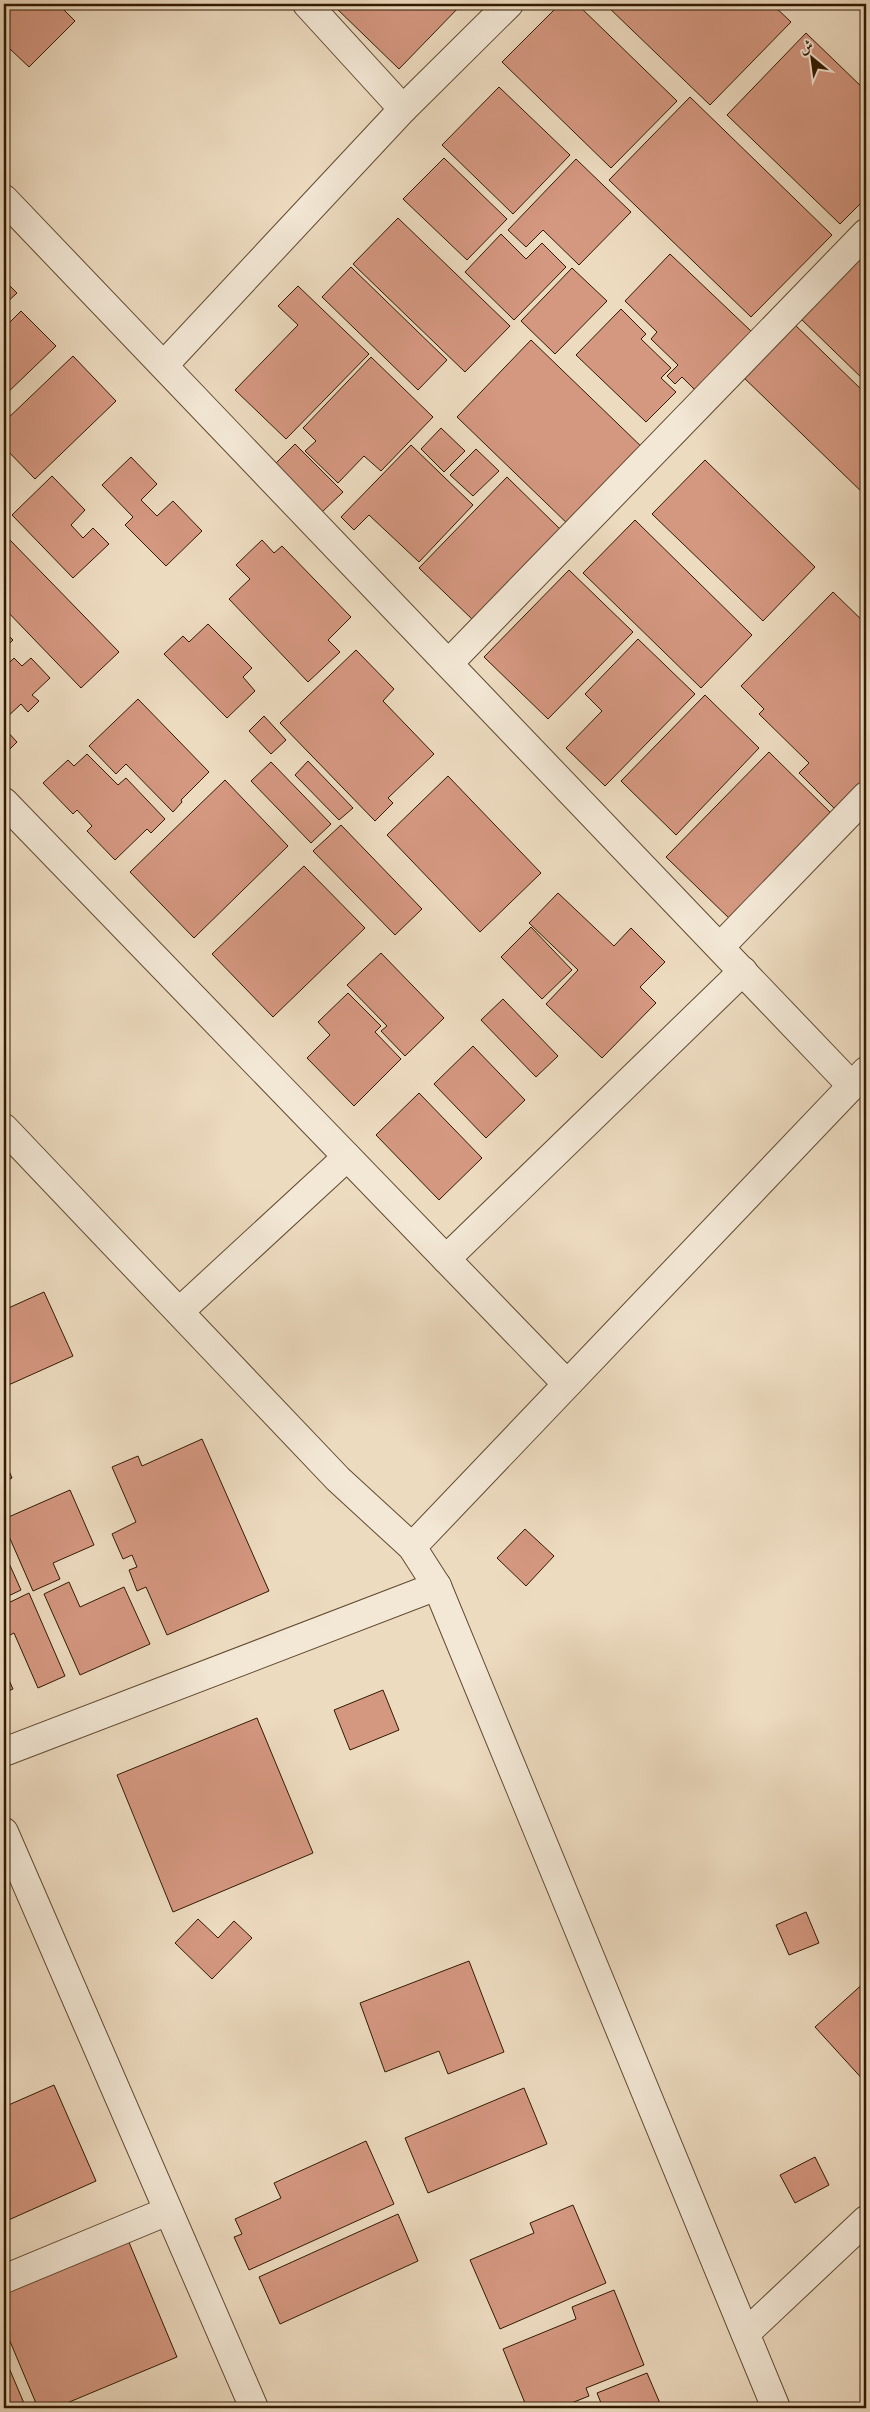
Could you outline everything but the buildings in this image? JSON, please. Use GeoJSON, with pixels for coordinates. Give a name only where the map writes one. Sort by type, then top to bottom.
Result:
{"type":"FeatureCollection","features":[{"type":"Feature","properties":{"kind":"street"},"geometry":{"type":"LineString","coordinates":[[306,4],[404,109]]}},
{"type":"Feature","properties":{"kind":"street"},"geometry":{"type":"LineString","coordinates":[[164,364],[404,109],[509,4]]}},
{"type":"Feature","properties":{"kind":"street"},"geometry":{"type":"LineString","coordinates":[[4,199],[743,971],[859,1078],[566,1383],[412,1547]]}},
{"type":"Feature","properties":{"kind":"street"},"geometry":{"type":"LineString","coordinates":[[449,663],[866,233]]}},
{"type":"Feature","properties":{"kind":"street"},"geometry":{"type":"LineString","coordinates":[[720,947],[866,796]]}},
{"type":"Feature","properties":{"kind":"street"},"geometry":{"type":"LineString","coordinates":[[4,802],[566,1383]]}},
{"type":"Feature","properties":{"kind":"street"},"geometry":{"type":"LineString","coordinates":[[446,1259],[743,971]]}},
{"type":"Feature","properties":{"kind":"street"},"geometry":{"type":"LineString","coordinates":[[4,1128],[338,1479],[412,1547],[437,1586],[776,2408]]}},
{"type":"Feature","properties":{"kind":"street"},"geometry":{"type":"LineString","coordinates":[[180,1311],[347,1157]]}},
{"type":"Feature","properties":{"kind":"street"},"geometry":{"type":"LineString","coordinates":[[4,1752],[437,1586]]}},
{"type":"Feature","properties":{"kind":"street"},"geometry":{"type":"LineString","coordinates":[[4,1832],[254,2408]]}},
{"type":"Feature","properties":{"kind":"street"},"geometry":{"type":"LineString","coordinates":[[4,2279],[168,2211]]}},
{"type":"Feature","properties":{"kind":"street"},"geometry":{"type":"LineString","coordinates":[[746,2333],[866,2220]]}}]}
